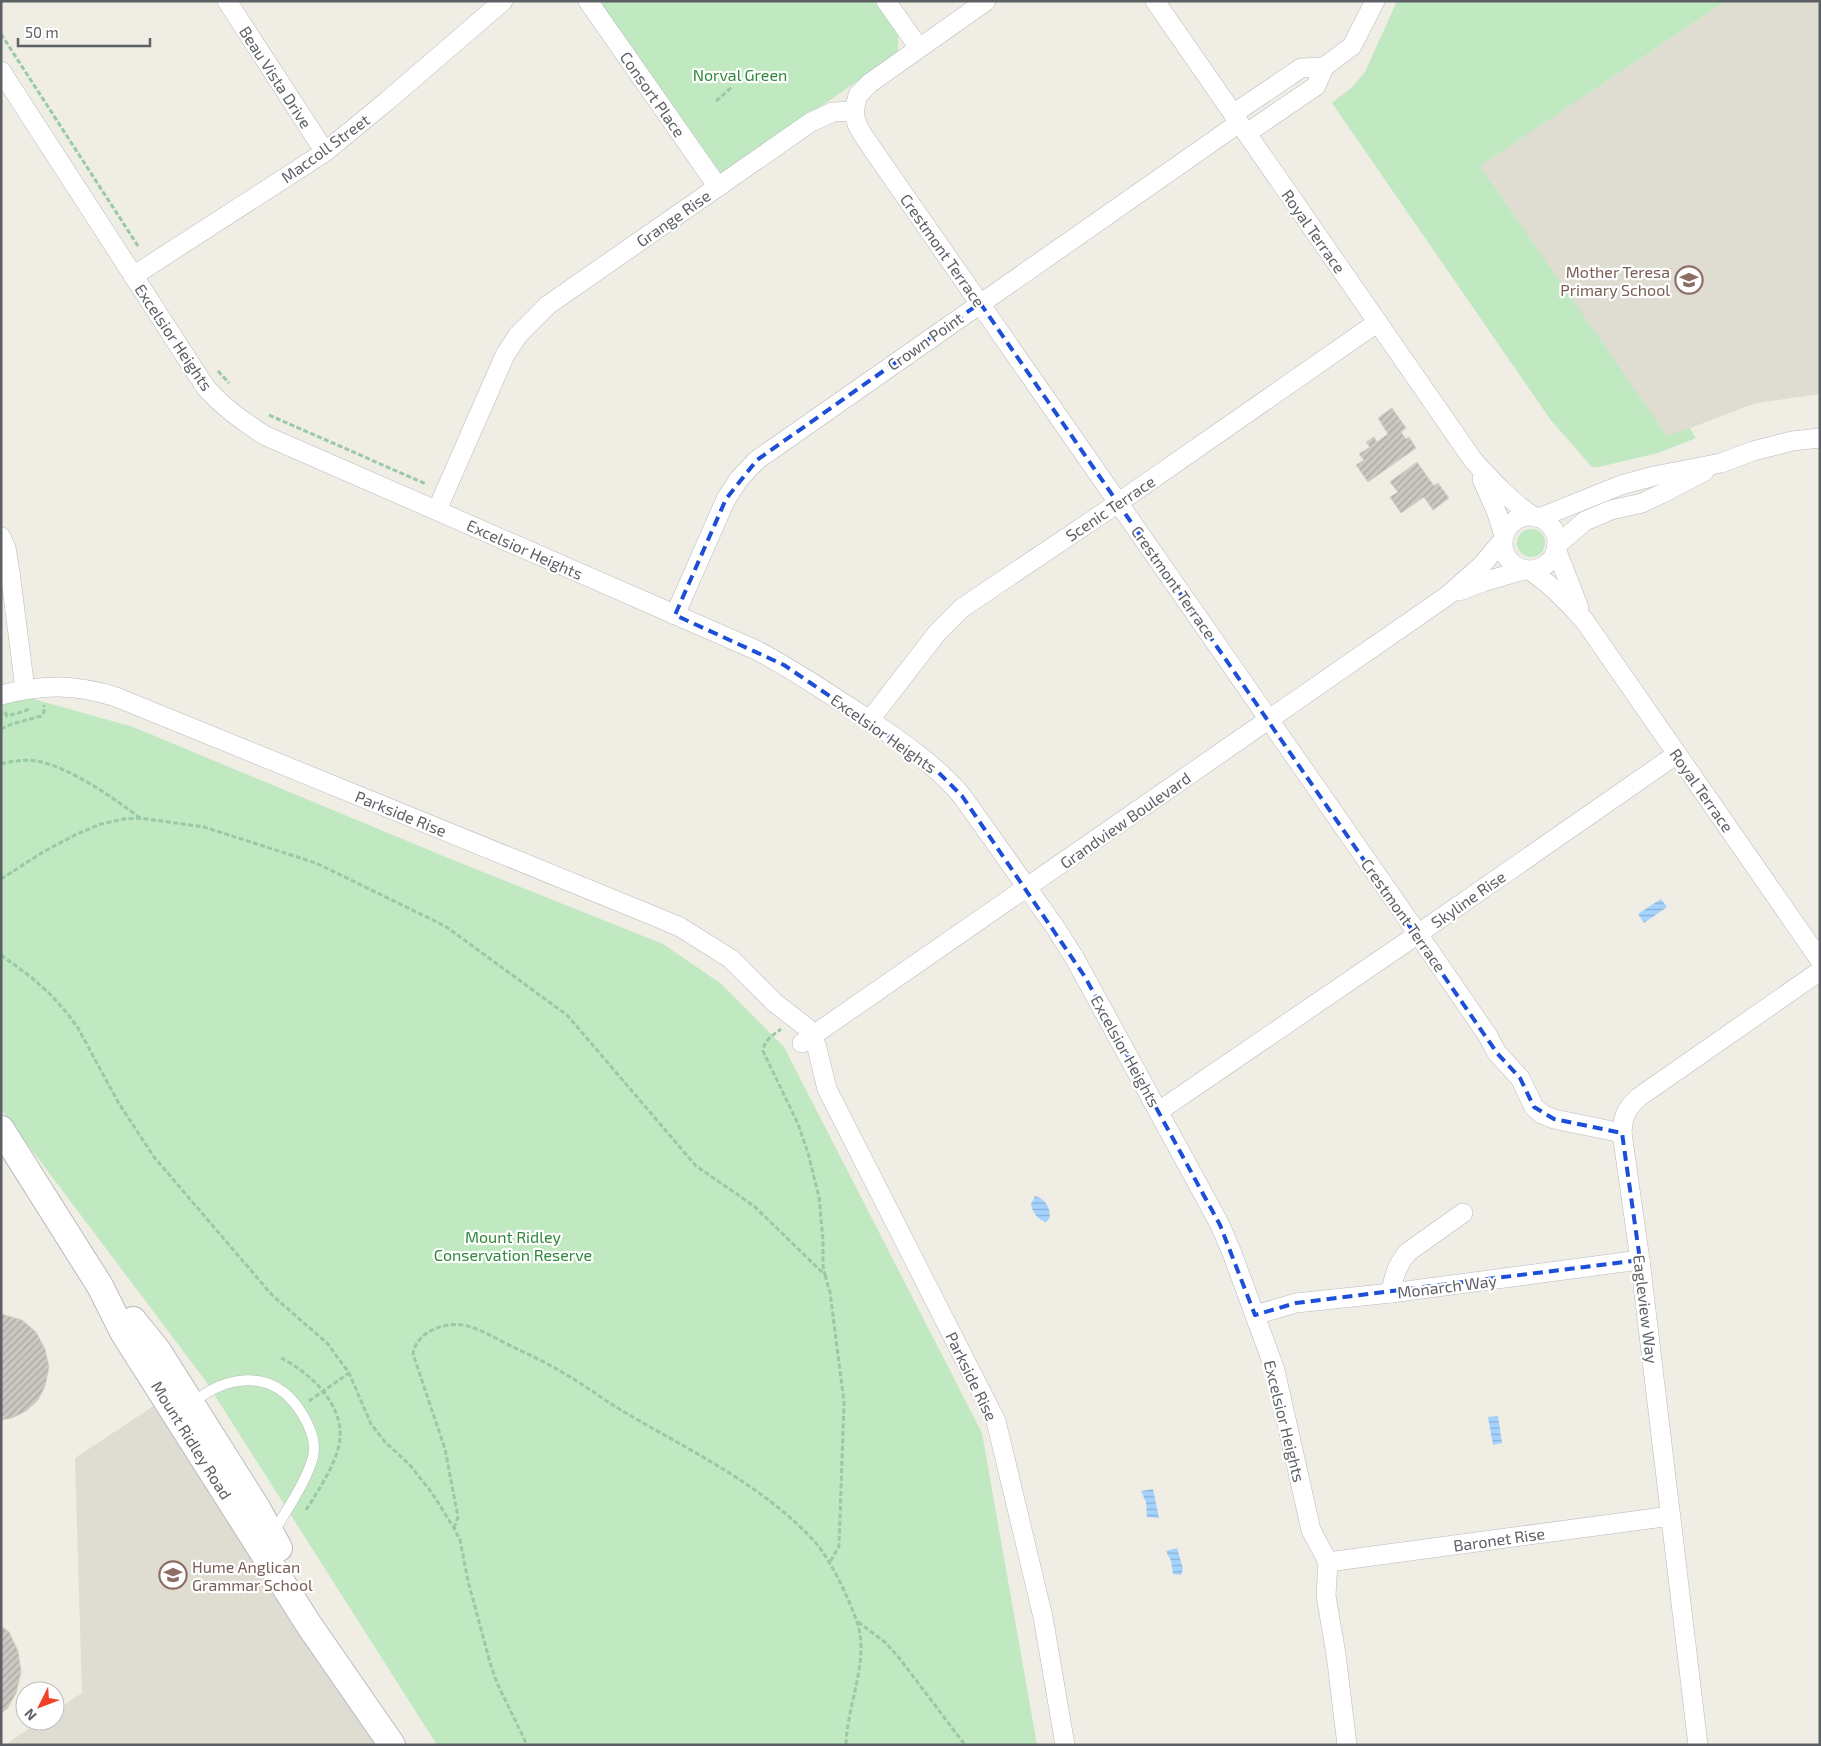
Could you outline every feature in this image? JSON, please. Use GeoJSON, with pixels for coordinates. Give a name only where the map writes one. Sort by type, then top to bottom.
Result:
{"type":"FeatureCollection","features":[{"type":"Feature","properties":{"kind":"street","name":"Beau Vista Drive"},"geometry":{"type":"LineString","coordinates":[[227,1],[325,152]]}},
{"type":"Feature","properties":{"kind":"street","name":"Maccoll Street"},"geometry":{"type":"LineString","coordinates":[[134,276],[325,152],[395,95],[503,1]]}},
{"type":"Feature","properties":{"kind":"street","name":"Consort Place"},"geometry":{"type":"LineString","coordinates":[[588,1],[718,187]]}},
{"type":"Feature","properties":{"kind":"street"},"geometry":{"type":"LineString","coordinates":[[886,1],[918,48]]}},
{"type":"Feature","properties":{"kind":"street"},"geometry":{"type":"LineString","coordinates":[[854,110],[862,90],[986,1]]}},
{"type":"Feature","properties":{"kind":"street","name":"Royal Terrace"},"geometry":{"type":"LineString","coordinates":[[1155,1],[1473,460],[1515,504],[1536,518]]}},
{"type":"Feature","properties":{"kind":"street","name":"Crown Point"},"geometry":{"type":"LineString","coordinates":[[675,615],[726,499],[739,479],[757,460],[1240,123],[1316,86],[1324,67],[1352,46],[1375,1]]}},
{"type":"Feature","properties":{"kind":"street","name":"Excelsior Heights"},"geometry":{"type":"LineString","coordinates":[[1,71],[206,388],[223,407],[242,422],[266,436],[756,650],[784,665],[870,721],[930,764],[948,780],[962,796],[1027,887],[1074,957],[1220,1225],[1275,1370],[1311,1530],[1328,1562]]}},
{"type":"Feature","properties":{"kind":"street","name":"Grange Rise"},"geometry":{"type":"LineString","coordinates":[[437,510],[495,375],[518,335],[548,305],[811,122],[833,112],[854,110]]}},
{"type":"Feature","properties":{"kind":"street","name":"Crestmont Terrace"},"geometry":{"type":"LineString","coordinates":[[854,110],[855,120],[859,128],[1418,934],[1488,1036],[1497,1053],[1520,1078],[1534,1107],[1542,1114],[1554,1119],[1622,1133]]}},
{"type":"Feature","properties":{"kind":"street","name":"Scenic Terrace"},"geometry":{"type":"LineString","coordinates":[[870,721],[947,620],[962,608],[1378,322]]}},
{"type":"Feature","properties":{"kind":"street"},"geometry":{"type":"LineString","coordinates":[[1536,518],[1621,484],[1721,462],[1792,441],[1820,438]]}},
{"type":"Feature","properties":{"kind":"street","name":"Royal Terrace"},"geometry":{"type":"LineString","coordinates":[[1473,460],[1490,496],[1503,538]]}},
{"type":"Feature","properties":{"kind":"street"},"geometry":{"type":"LineString","coordinates":[[1557,547],[1585,521],[1598,514],[1642,503],[1664,494],[1721,462]]}},
{"type":"Feature","properties":{"kind":"street"},"geometry":{"type":"LineString","coordinates":[[1526,517],[1536,518],[1546,522],[1552,529],[1556,537],[1557,547],[1554,556],[1543,567],[1527,570],[1510,562],[1503,548],[1503,538],[1512,523],[1526,517]]}},
{"type":"Feature","properties":{"kind":"street"},"geometry":{"type":"LineString","coordinates":[[1,537],[6,548],[10,572],[24,689]]}},
{"type":"Feature","properties":{"kind":"street","name":"Grandview Boulevard"},"geometry":{"type":"LineString","coordinates":[[807,1039],[1446,596],[1482,565],[1503,538]]}},
{"type":"Feature","properties":{"kind":"street","name":"Royal Terrace"},"geometry":{"type":"LineString","coordinates":[[1557,547],[1570,587],[1584,620]]}},
{"type":"Feature","properties":{"kind":"street","name":"Royal Terrace"},"geometry":{"type":"LineString","coordinates":[[1527,570],[1559,593],[1584,620],[1820,960]]}},
{"type":"Feature","properties":{"kind":"street","name":"Grandview Boulevard"},"geometry":{"type":"LineString","coordinates":[[1446,596],[1482,582],[1527,570]]}},
{"type":"Feature","properties":{"kind":"street","name":"Parkside Rise"},"geometry":{"type":"LineString","coordinates":[[3,702],[24,689],[52,686],[75,687],[116,697],[680,927],[731,959],[775,1003],[796,1018],[807,1039],[811,1068],[826,1088],[996,1421],[1043,1617],[1065,1745]]}},
{"type":"Feature","properties":{"kind":"street","name":"Skyline Rise"},"geometry":{"type":"LineString","coordinates":[[1159,1111],[1677,754]]}},
{"type":"Feature","properties":{"kind":"street","name":"Eagleview Way"},"geometry":{"type":"LineString","coordinates":[[1698,1745],[1640,1260],[1622,1133],[1623,1120],[1626,1112],[1639,1097],[1820,971]]}},
{"type":"Feature","properties":{"kind":"street","name":"Parkside Rise"},"geometry":{"type":"LineString","coordinates":[[775,1003],[787,1024],[807,1039]]}},
{"type":"Feature","properties":{"kind":"street"},"geometry":{"type":"LineString","coordinates":[[1,1129],[100,1286],[137,1324],[147,1338],[188,1417],[272,1534],[349,1681]]}},
{"type":"Feature","properties":{"kind":"street"},"geometry":{"type":"LineString","coordinates":[[1391,1293],[1400,1260],[1408,1252],[1463,1214]]}},
{"type":"Feature","properties":{"kind":"street","name":"Monarch Way"},"geometry":{"type":"LineString","coordinates":[[1255,1315],[1296,1303],[1391,1293],[1640,1260]]}},
{"type":"Feature","properties":{"kind":"street","name":"Mount Ridley Road"},"geometry":{"type":"LineString","coordinates":[[188,1417],[309,1625],[392,1745]]}},
{"type":"Feature","properties":{"kind":"street","name":"Baronet Rise"},"geometry":{"type":"LineString","coordinates":[[1328,1562],[1671,1516]]}},
{"type":"Feature","properties":{"kind":"street"},"geometry":{"type":"LineString","coordinates":[[1328,1562],[1326,1596],[1336,1654],[1347,1745]]}},
{"type":"Feature","properties":{"kind":"lane"},"geometry":{"type":"LineString","coordinates":[[188,1417],[205,1392],[229,1382],[256,1379],[282,1390],[294,1402],[309,1424],[314,1449],[306,1476],[272,1534]]}},
{"type":"Feature","properties":{"kind":"path"},"geometry":{"type":"LineString","coordinates":[[1,34],[150,266]]}},
{"type":"Feature","properties":{"kind":"path"},"geometry":{"type":"LineString","coordinates":[[716,101],[732,87]]}},
{"type":"Feature","properties":{"kind":"path"},"geometry":{"type":"LineString","coordinates":[[214,364],[232,387]]}},
{"type":"Feature","properties":{"kind":"path"},"geometry":{"type":"LineString","coordinates":[[265,412],[426,484]]}},
{"type":"Feature","properties":{"kind":"path"},"geometry":{"type":"LineString","coordinates":[[3,702],[7,716],[32,707]]}},
{"type":"Feature","properties":{"kind":"path"},"geometry":{"type":"LineString","coordinates":[[1,729],[41,716],[44,712],[44,704],[38,704]]}},
{"type":"Feature","properties":{"kind":"path"},"geometry":{"type":"LineString","coordinates":[[1,764],[18,760],[36,761],[62,770],[123,804],[140,818]]}},
{"type":"Feature","properties":{"kind":"path"},"geometry":{"type":"LineString","coordinates":[[1,879],[42,852],[78,834],[101,824],[140,818],[204,827],[316,864],[445,926],[567,1015],[696,1166],[754,1206],[825,1275]]}},
{"type":"Feature","properties":{"kind":"path"},"geometry":{"type":"LineString","coordinates":[[1,955],[38,982],[67,1013],[78,1028],[139,1137],[154,1157],[272,1295],[328,1344],[349,1373],[371,1424],[385,1442],[409,1464],[432,1493],[460,1540],[473,1600],[497,1683],[527,1745]]}},
{"type":"Feature","properties":{"kind":"path"},"geometry":{"type":"LineString","coordinates":[[787,1024],[768,1039],[763,1051],[798,1124],[819,1197],[823,1240],[823,1266],[830,1292],[844,1402],[839,1546],[830,1562]]}},
{"type":"Feature","properties":{"kind":"path"},"geometry":{"type":"LineString","coordinates":[[454,1528],[458,1516],[445,1449],[413,1354],[414,1347],[422,1336],[450,1324],[477,1329],[542,1360],[626,1413],[722,1467],[752,1487],[781,1510],[816,1543],[830,1562],[857,1622],[862,1640],[862,1656],[850,1706],[846,1729],[846,1745]]}},
{"type":"Feature","properties":{"kind":"path"},"geometry":{"type":"LineString","coordinates":[[308,1402],[349,1373]]}},
{"type":"Feature","properties":{"kind":"path"},"geometry":{"type":"LineString","coordinates":[[857,1622],[886,1644],[900,1659],[966,1745]]}},
{"type":"Feature","properties":{"kind":"highlighted area"},"geometry":{"type":"Polygon","coordinates":[[[980,303],[1497,1053],[1520,1078],[1534,1107],[1554,1119],[1622,1133],[1640,1260],[1296,1303],[1255,1315],[1220,1225],[1085,977],[962,796],[930,764],[784,665],[675,615],[726,499],[757,460],[980,303]]]}},
{"type":"Feature","properties":{"kind":"shaded area","name":"Mother Teresa Primary School"},"geometry":{"type":"Polygon","coordinates":[[[1726,1],[1820,1],[1820,394],[1756,403],[1667,437],[1480,166],[1726,1]]]}},
{"type":"Feature","properties":{"kind":"shaded area","name":"Hume Anglican Grammar School"},"geometry":{"type":"Polygon","coordinates":[[[155,1405],[379,1745],[5,1745],[25,1731],[65,1731],[65,1704],[82,1693],[75,1458],[155,1405]]]}},
{"type":"Feature","properties":{"kind":"green space","name":"Norval Green"},"geometry":{"type":"Polygon","coordinates":[[[599,1],[874,1],[898,35],[898,53],[722,175],[599,1]]]}},
{"type":"Feature","properties":{"kind":"green space"},"geometry":{"type":"Polygon","coordinates":[[[1397,1],[1726,1],[1480,166],[1667,436],[1690,428],[1696,438],[1658,453],[1592,467],[1550,419],[1332,103],[1352,87],[1365,72],[1397,1]]]}},
{"type":"Feature","properties":{"kind":"green space"},"geometry":{"type":"Polygon","coordinates":[[[1531,529],[1541,533],[1545,543],[1541,553],[1531,557],[1521,553],[1517,543],[1521,533],[1531,529]]]}},
{"type":"Feature","properties":{"kind":"green space","name":"Mount Ridley Conservation Reserve"},"geometry":{"type":"Polygon","coordinates":[[[30,698],[133,727],[448,858],[663,944],[720,983],[784,1047],[982,1433],[1037,1745],[437,1745],[205,1380],[1,1109],[1,705],[30,698]]]}},
{"type":"Feature","properties":{"kind":"water"},"geometry":{"type":"Polygon","coordinates":[[[1661,899],[1667,907],[1644,923],[1638,914],[1661,899]]]}},
{"type":"Feature","properties":{"kind":"water"},"geometry":{"type":"Polygon","coordinates":[[[1035,1196],[1042,1199],[1049,1208],[1050,1216],[1046,1222],[1038,1218],[1033,1210],[1031,1204],[1035,1196]]]}},
{"type":"Feature","properties":{"kind":"water"},"geometry":{"type":"Polygon","coordinates":[[[1498,1416],[1502,1443],[1493,1445],[1488,1417],[1498,1416]]]}},
{"type":"Feature","properties":{"kind":"water"},"geometry":{"type":"Polygon","coordinates":[[[1153,1489],[1159,1518],[1147,1517],[1146,1502],[1141,1491],[1153,1489]]]}},
{"type":"Feature","properties":{"kind":"water"},"geometry":{"type":"Polygon","coordinates":[[[1177,1548],[1183,1569],[1181,1575],[1173,1574],[1171,1561],[1166,1551],[1177,1548]]]}},
{"type":"Feature","properties":{"kind":"building"},"geometry":{"type":"Polygon","coordinates":[[[1392,408],[1406,428],[1401,432],[1406,439],[1409,437],[1416,448],[1368,482],[1356,465],[1364,460],[1359,454],[1370,447],[1366,442],[1374,437],[1377,442],[1388,434],[1378,418],[1392,408]]]}},
{"type":"Feature","properties":{"kind":"building"},"geometry":{"type":"Polygon","coordinates":[[[1417,462],[1434,486],[1438,483],[1449,498],[1433,510],[1424,497],[1401,513],[1390,497],[1398,492],[1390,482],[1417,462]]]}},
{"type":"Feature","properties":{"kind":"building"},"geometry":{"type":"Polygon","coordinates":[[[1,1314],[22,1320],[36,1332],[45,1349],[49,1367],[45,1386],[38,1400],[26,1411],[12,1418],[1,1420],[1,1314]]]}},
{"type":"Feature","properties":{"kind":"building"},"geometry":{"type":"Polygon","coordinates":[[[1,1626],[9,1632],[18,1651],[21,1672],[19,1681],[15,1681],[15,1695],[7,1709],[1,1713],[1,1626]]]}},
{"type":"Feature","properties":{"kind":"place","name":"Mother Teresa Primary School"},"geometry":{"type":"Point","coordinates":[1689,280]}},
{"type":"Feature","properties":{"kind":"place","name":"Hume Anglican Grammar School"},"geometry":{"type":"Point","coordinates":[173,1575]}}]}
